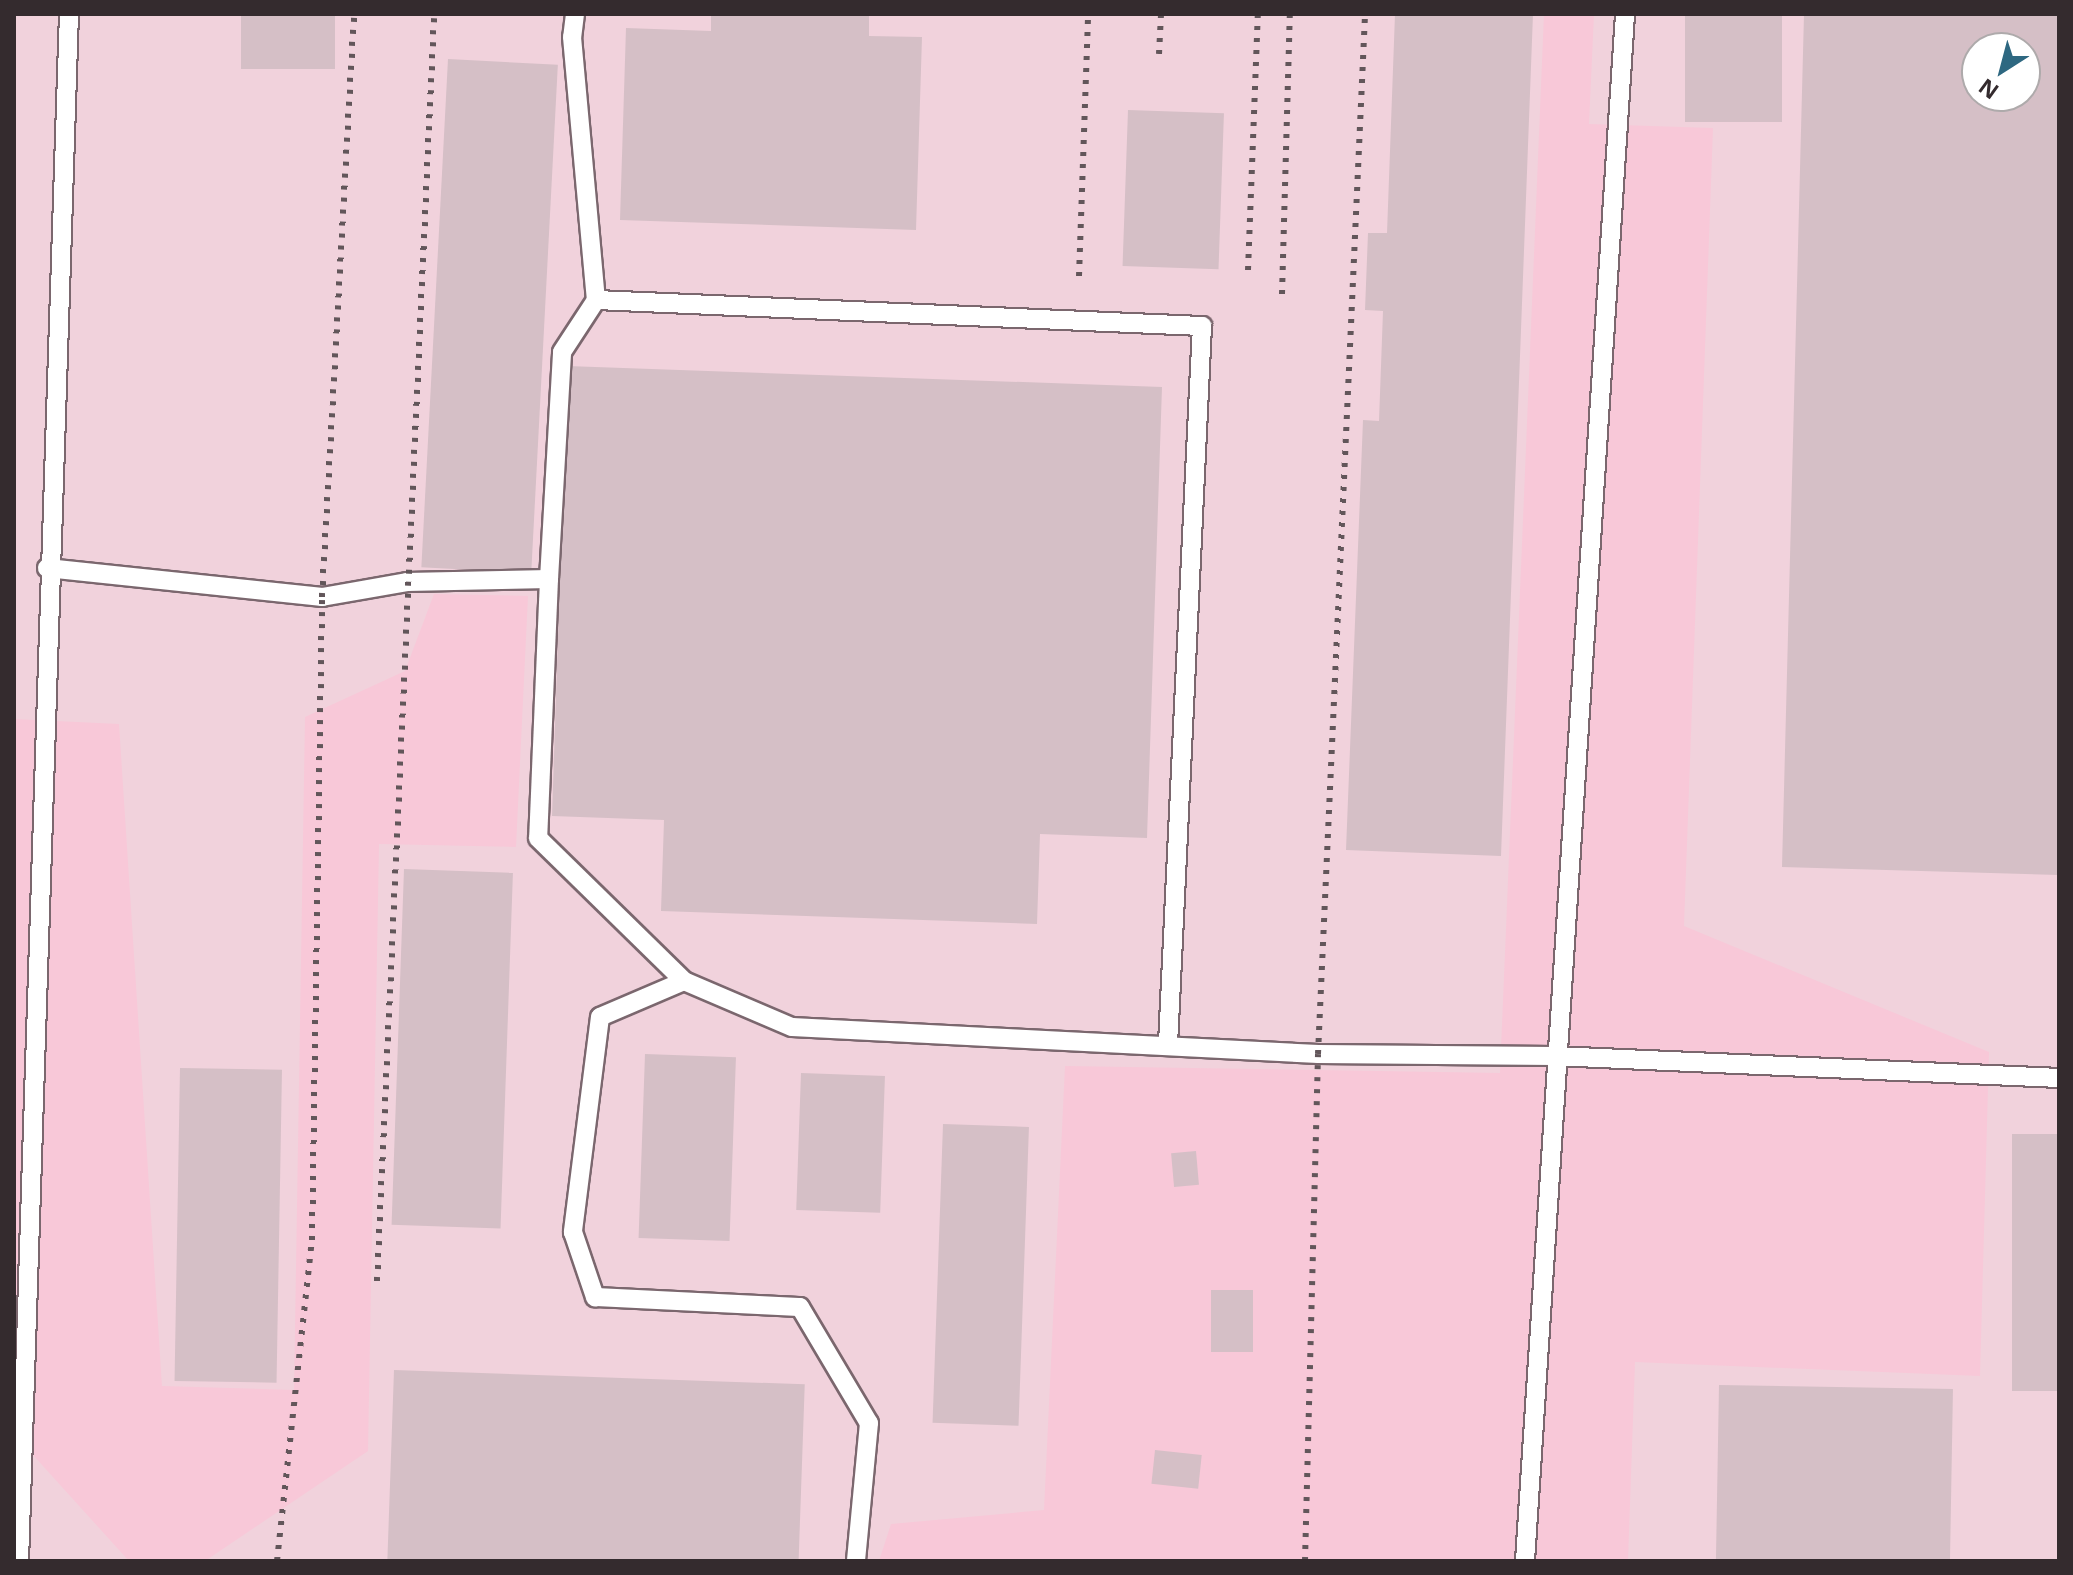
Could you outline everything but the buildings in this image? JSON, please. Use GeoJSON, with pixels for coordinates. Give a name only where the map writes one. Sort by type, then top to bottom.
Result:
{"type":"FeatureCollection","features":[{"type":"Feature","properties":{"kind":"lane"},"geometry":{"type":"LineString","coordinates":[[19,1561],[20,1406],[47,568],[69,14]]}},
{"type":"Feature","properties":{"kind":"lane"},"geometry":{"type":"LineString","coordinates":[[575,14],[572,37],[596,300],[562,352],[538,838],[684,981],[792,1027],[1168,1043],[1318,1054],[1554,1056],[2059,1078]]}},
{"type":"Feature","properties":{"kind":"lane"},"geometry":{"type":"LineString","coordinates":[[1525,1561],[1554,1056],[1625,14]]}},
{"type":"Feature","properties":{"kind":"lane"},"geometry":{"type":"LineString","coordinates":[[596,300],[1202,326],[1168,1043]]}},
{"type":"Feature","properties":{"kind":"lane"},"geometry":{"type":"LineString","coordinates":[[47,568],[322,597],[407,582],[549,579]]}},
{"type":"Feature","properties":{"kind":"lane"},"geometry":{"type":"LineString","coordinates":[[684,981],[600,1017],[573,1232],[595,1297],[800,1307],[869,1423],[856,1561]]}},
{"type":"Feature","properties":{"kind":"shaded area"},"geometry":{"type":"Polygon","coordinates":[[[14,14],[2059,14],[2059,1561],[14,1561],[14,14]]]}},
{"type":"Feature","properties":{"kind":"shaded area"},"geometry":{"type":"Polygon","coordinates":[[[1544,14],[1594,14],[1589,124],[1713,128],[1684,926],[1989,1052],[1980,1376],[1635,1362],[1628,1561],[879,1561],[891,1524],[1044,1510],[1065,1066],[1500,1073],[1544,14]]]}},
{"type":"Feature","properties":{"kind":"shaded area"},"geometry":{"type":"Polygon","coordinates":[[[434,594],[528,596],[516,847],[379,844],[368,1451],[205,1561],[129,1561],[14,1434],[14,719],[119,724],[162,1386],[294,1390],[305,717],[405,671],[434,594]]]}},
{"type":"Feature","properties":{"kind":"railway"},"geometry":{"type":"LineString","coordinates":[[277,1561],[312,1240],[322,597],[354,14]]}},
{"type":"Feature","properties":{"kind":"railway"},"geometry":{"type":"LineString","coordinates":[[377,1281],[434,14]]}},
{"type":"Feature","properties":{"kind":"railway"},"geometry":{"type":"LineString","coordinates":[[1079,276],[1088,14]]}},
{"type":"Feature","properties":{"kind":"railway"},"geometry":{"type":"LineString","coordinates":[[1159,54],[1161,14]]}},
{"type":"Feature","properties":{"kind":"railway"},"geometry":{"type":"LineString","coordinates":[[1248,270],[1258,14]]}},
{"type":"Feature","properties":{"kind":"railway"},"geometry":{"type":"LineString","coordinates":[[1282,294],[1290,14]]}},
{"type":"Feature","properties":{"kind":"railway"},"geometry":{"type":"LineString","coordinates":[[1305,1561],[1318,1054],[1365,14]]}}]}
